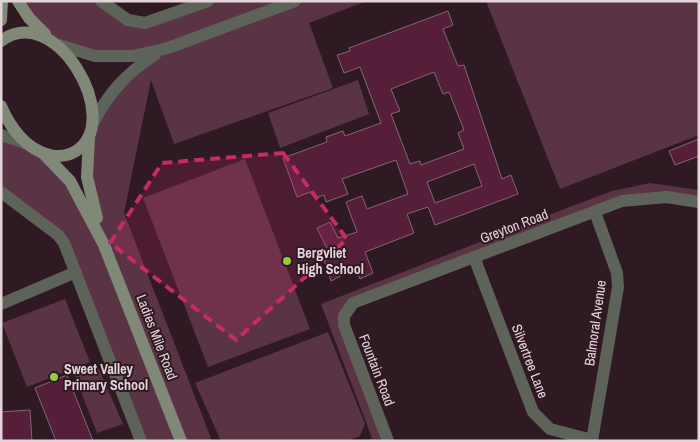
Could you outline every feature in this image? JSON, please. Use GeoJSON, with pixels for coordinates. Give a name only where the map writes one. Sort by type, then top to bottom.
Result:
{"type":"FeatureCollection","features":[{"type":"Feature","properties":{"kind":"main road"},"geometry":{"type":"LineString","coordinates":[[1,20],[2,1]]}},
{"type":"Feature","properties":{"kind":"main road"},"geometry":{"type":"LineString","coordinates":[[18,1],[29,18],[59,44],[82,76],[90,102],[93,123],[89,136],[78,150],[71,154],[52,156],[43,153]]}},
{"type":"Feature","properties":{"kind":"main road"},"geometry":{"type":"LineString","coordinates":[[1,41],[15,32],[25,30],[47,35]]}},
{"type":"Feature","properties":{"kind":"main road","name":"Ladies Mile Road"},"geometry":{"type":"LineString","coordinates":[[1,106],[14,129],[28,144],[43,153],[62,170],[74,187],[104,245],[181,441]]}},
{"type":"Feature","properties":{"kind":"main road","name":"Ladies Mile Road"},"geometry":{"type":"LineString","coordinates":[[89,136],[88,178],[104,245]]}},
{"type":"Feature","properties":{"kind":"street"},"geometry":{"type":"LineString","coordinates":[[101,1],[128,20],[145,23],[208,1]]}},
{"type":"Feature","properties":{"kind":"street"},"geometry":{"type":"LineString","coordinates":[[59,44],[82,53],[112,58],[133,56],[168,48],[295,1]]}},
{"type":"Feature","properties":{"kind":"street"},"geometry":{"type":"LineString","coordinates":[[93,123],[110,93],[123,79],[136,67],[168,48]]}},
{"type":"Feature","properties":{"kind":"street"},"geometry":{"type":"LineString","coordinates":[[1,135],[28,144]]}},
{"type":"Feature","properties":{"kind":"street"},"geometry":{"type":"LineString","coordinates":[[1,192],[58,235],[69,252],[141,441]]}},
{"type":"Feature","properties":{"kind":"street","name":"Greyton Road"},"geometry":{"type":"LineString","coordinates":[[347,309],[353,303],[622,201],[644,197],[666,197],[699,202]]}},
{"type":"Feature","properties":{"kind":"street","name":"Balmoral Avenue"},"geometry":{"type":"LineString","coordinates":[[592,440],[618,288],[617,273],[595,212]]}},
{"type":"Feature","properties":{"kind":"street","name":"Silvertree Lane"},"geometry":{"type":"LineString","coordinates":[[474,257],[533,412],[550,429],[592,440]]}},
{"type":"Feature","properties":{"kind":"street"},"geometry":{"type":"LineString","coordinates":[[1,304],[76,272]]}},
{"type":"Feature","properties":{"kind":"street","name":"Fountain Road"},"geometry":{"type":"LineString","coordinates":[[347,309],[344,325],[388,441]]}},
{"type":"Feature","properties":{"kind":"highlighted area"},"geometry":{"type":"Polygon","coordinates":[[[283,153],[347,239],[236,340],[110,243],[162,163],[283,153]]]}},
{"type":"Feature","properties":{"kind":"shaded area"},"geometry":{"type":"Polygon","coordinates":[[[18,1],[101,1],[136,22],[208,1],[367,1],[309,23],[333,88],[174,144],[151,80],[124,213],[212,441],[141,441],[69,252],[1,192],[1,135],[43,153],[88,212],[89,136],[136,67],[133,56],[59,45],[18,1]]]}},
{"type":"Feature","properties":{"kind":"shaded area"},"geometry":{"type":"Polygon","coordinates":[[[486,1],[699,1],[699,135],[560,189],[486,1]]]}},
{"type":"Feature","properties":{"kind":"shaded area"},"geometry":{"type":"Polygon","coordinates":[[[358,80],[369,114],[280,148],[268,113],[358,80]]]}},
{"type":"Feature","properties":{"kind":"shaded area"},"geometry":{"type":"Polygon","coordinates":[[[245,159],[310,329],[208,367],[143,198],[245,159]]]}},
{"type":"Feature","properties":{"kind":"shaded area"},"geometry":{"type":"Polygon","coordinates":[[[650,183],[699,190],[699,202],[644,197],[353,303],[344,316],[388,441],[366,441],[372,438],[321,304],[612,191],[650,183]]]}},
{"type":"Feature","properties":{"kind":"shaded area"},"geometry":{"type":"Polygon","coordinates":[[[65,299],[90,362],[27,387],[2,323],[65,299]]]}},
{"type":"Feature","properties":{"kind":"shaded area"},"geometry":{"type":"Polygon","coordinates":[[[328,332],[365,424],[360,436],[347,441],[221,441],[195,383],[328,332]]]}},
{"type":"Feature","properties":{"kind":"shaded area"},"geometry":{"type":"Polygon","coordinates":[[[98,367],[123,424],[97,433],[75,376],[98,367]]]}},
{"type":"Feature","properties":{"kind":"building"},"geometry":{"type":"Polygon","coordinates":[[[448,11],[453,25],[443,29],[458,66],[464,65],[502,179],[511,175],[518,194],[435,225],[428,207],[407,214],[414,233],[365,252],[373,273],[360,279],[356,268],[331,281],[324,260],[331,257],[317,228],[330,222],[338,238],[357,232],[346,202],[362,196],[367,209],[408,194],[396,160],[342,179],[348,194],[326,202],[324,195],[316,198],[313,191],[297,197],[283,158],[327,142],[326,137],[343,131],[345,136],[381,123],[360,67],[344,73],[337,55],[350,51],[349,48],[448,11]],[[434,72],[391,89],[400,111],[391,114],[410,164],[420,161],[421,165],[464,149],[458,133],[464,130],[449,92],[443,94],[434,72]],[[474,164],[427,182],[435,203],[482,186],[474,164]]]}},
{"type":"Feature","properties":{"kind":"building"},"geometry":{"type":"Polygon","coordinates":[[[699,139],[699,156],[675,165],[669,151],[699,139]]]}},
{"type":"Feature","properties":{"kind":"building"},"geometry":{"type":"Polygon","coordinates":[[[67,375],[93,441],[56,441],[35,388],[67,375]]]}},
{"type":"Feature","properties":{"kind":"building"},"geometry":{"type":"Polygon","coordinates":[[[30,410],[32,441],[1,441],[1,412],[30,410]]]}},
{"type":"Feature","properties":{"kind":"place","name":"Bergvliet High School"},"geometry":{"type":"Point","coordinates":[287,261]}},
{"type":"Feature","properties":{"kind":"place","name":"Sweet Valley Primary School"},"geometry":{"type":"Point","coordinates":[54,377]}}]}
